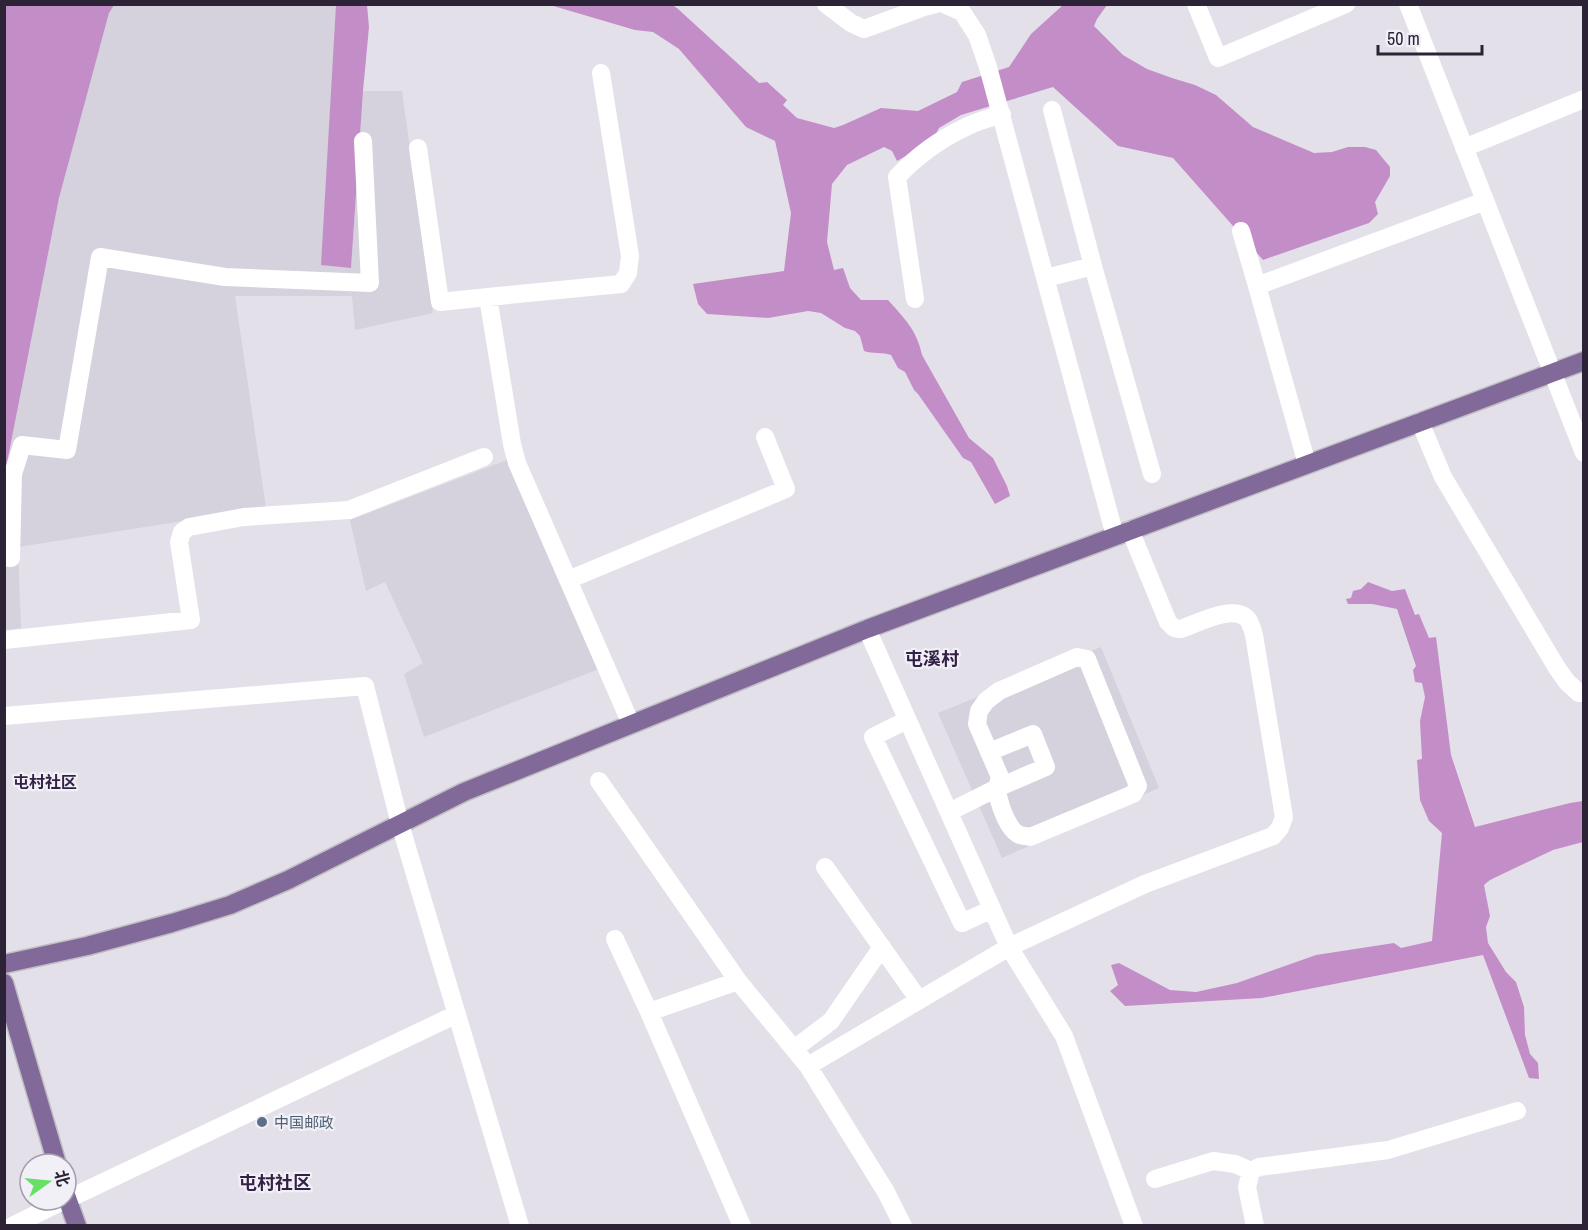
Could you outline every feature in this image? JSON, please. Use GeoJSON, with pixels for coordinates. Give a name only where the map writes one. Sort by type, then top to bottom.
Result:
{"type":"FeatureCollection","features":[{"type":"Feature","properties":{"kind":"main road"},"geometry":{"type":"LineString","coordinates":[[4,963],[87,946],[230,905],[288,880],[464,792],[867,629],[1584,361]]}},
{"type":"Feature","properties":{"kind":"main road"},"geometry":{"type":"LineString","coordinates":[[4,983],[53,1152]]}},
{"type":"Feature","properties":{"kind":"main road"},"geometry":{"type":"LineString","coordinates":[[72,1212],[77,1226]]}},
{"type":"Feature","properties":{"kind":"street"},"geometry":{"type":"LineString","coordinates":[[826,4],[851,23],[864,29],[936,4]]}},
{"type":"Feature","properties":{"kind":"street"},"geometry":{"type":"LineString","coordinates":[[808,1066],[1009,947],[1145,884],[1273,836],[1281,828],[1284,817],[1254,635],[1248,620],[1240,614],[1228,612],[1181,629],[1174,628],[1168,622],[1123,533],[1046,278],[988,67],[977,35],[962,12],[944,4]]}},
{"type":"Feature","properties":{"kind":"street"},"geometry":{"type":"LineString","coordinates":[[1196,4],[1218,58],[1346,4]]}},
{"type":"Feature","properties":{"kind":"street"},"geometry":{"type":"LineString","coordinates":[[1408,4],[1584,453]]}},
{"type":"Feature","properties":{"kind":"street"},"geometry":{"type":"LineString","coordinates":[[418,148],[440,302],[621,284],[628,273],[630,256],[601,73]]}},
{"type":"Feature","properties":{"kind":"street"},"geometry":{"type":"LineString","coordinates":[[1464,148],[1584,99]]}},
{"type":"Feature","properties":{"kind":"street"},"geometry":{"type":"LineString","coordinates":[[915,299],[897,177],[911,163],[942,141],[966,126],[1000,110]]}},
{"type":"Feature","properties":{"kind":"street"},"geometry":{"type":"LineString","coordinates":[[1052,110],[1152,474]]}},
{"type":"Feature","properties":{"kind":"street"},"geometry":{"type":"LineString","coordinates":[[4,557],[11,558],[13,474],[22,445],[66,450],[100,257],[225,277],[370,283],[363,141]]}},
{"type":"Feature","properties":{"kind":"street"},"geometry":{"type":"LineString","coordinates":[[1257,286],[1485,201]]}},
{"type":"Feature","properties":{"kind":"street"},"geometry":{"type":"LineString","coordinates":[[1241,231],[1307,464]]}},
{"type":"Feature","properties":{"kind":"street"},"geometry":{"type":"LineString","coordinates":[[1046,278],[1093,266]]}},
{"type":"Feature","properties":{"kind":"street"},"geometry":{"type":"LineString","coordinates":[[488,297],[517,463],[631,724]]}},
{"type":"Feature","properties":{"kind":"street"},"geometry":{"type":"LineString","coordinates":[[1420,422],[1443,477],[1557,668],[1567,682],[1579,693],[1584,693]]}},
{"type":"Feature","properties":{"kind":"street"},"geometry":{"type":"LineString","coordinates":[[568,580],[786,489],[765,437]]}},
{"type":"Feature","properties":{"kind":"street"},"geometry":{"type":"LineString","coordinates":[[4,640],[191,620],[179,542],[182,532],[189,527],[244,517],[349,510],[484,457]]}},
{"type":"Feature","properties":{"kind":"street"},"geometry":{"type":"LineString","coordinates":[[867,629],[1009,947],[1064,1036],[1134,1226]]}},
{"type":"Feature","properties":{"kind":"street"},"geometry":{"type":"LineString","coordinates":[[1077,657],[1087,659],[1138,786],[1133,794],[1030,837],[1020,835],[1011,828],[998,797],[997,788],[1000,777],[977,724],[979,711],[986,701],[999,691],[1077,657]]}},
{"type":"Feature","properties":{"kind":"street"},"geometry":{"type":"LineString","coordinates":[[4,716],[365,686],[400,824],[520,1226]]}},
{"type":"Feature","properties":{"kind":"street"},"geometry":{"type":"LineString","coordinates":[[907,720],[873,737],[962,923],[992,909]]}},
{"type":"Feature","properties":{"kind":"street"},"geometry":{"type":"LineString","coordinates":[[949,812],[1046,767],[1033,734],[989,752]]}},
{"type":"Feature","properties":{"kind":"street"},"geometry":{"type":"LineString","coordinates":[[599,781],[738,981],[808,1066],[886,1192],[903,1226]]}},
{"type":"Feature","properties":{"kind":"street"},"geometry":{"type":"LineString","coordinates":[[825,867],[919,1000]]}},
{"type":"Feature","properties":{"kind":"street"},"geometry":{"type":"LineString","coordinates":[[615,939],[742,1226]]}},
{"type":"Feature","properties":{"kind":"street"},"geometry":{"type":"LineString","coordinates":[[794,1049],[831,1021],[882,948]]}},
{"type":"Feature","properties":{"kind":"street"},"geometry":{"type":"LineString","coordinates":[[649,1012],[738,981]]}},
{"type":"Feature","properties":{"kind":"street"},"geometry":{"type":"LineString","coordinates":[[78,1192],[457,1014]]}},
{"type":"Feature","properties":{"kind":"street"},"geometry":{"type":"LineString","coordinates":[[1155,1179],[1213,1161],[1234,1164],[1251,1171],[1259,1167],[1388,1150],[1517,1111]]}},
{"type":"Feature","properties":{"kind":"street"},"geometry":{"type":"LineString","coordinates":[[1251,1171],[1247,1187],[1256,1226]]}},
{"type":"Feature","properties":{"kind":"street"},"geometry":{"type":"LineString","coordinates":[[12,1226],[39,1212]]}},
{"type":"Feature","properties":{"kind":"shaded area"},"geometry":{"type":"Polygon","coordinates":[[[114,4],[336,5],[351,267],[363,91],[402,91],[433,313],[355,330],[352,296],[235,296],[266,508],[18,547],[21,628],[5,630],[5,473],[59,198],[109,13],[114,4]]]}},
{"type":"Feature","properties":{"kind":"shaded area"},"geometry":{"type":"Polygon","coordinates":[[[5,5],[114,5],[109,13],[59,198],[5,473],[5,5]]]}},
{"type":"Feature","properties":{"kind":"shaded area"},"geometry":{"type":"Polygon","coordinates":[[[336,5],[367,5],[369,27],[351,268],[321,265],[336,5]]]}},
{"type":"Feature","properties":{"kind":"shaded area"},"geometry":{"type":"Polygon","coordinates":[[[550,5],[672,5],[759,83],[767,82],[787,100],[783,105],[797,118],[834,128],[881,108],[918,111],[957,92],[962,82],[1009,67],[1031,34],[1063,5],[1107,5],[1094,26],[1123,55],[1147,69],[1195,85],[1216,95],[1253,127],[1314,153],[1332,152],[1348,147],[1365,147],[1376,150],[1390,167],[1390,176],[1375,202],[1378,214],[1369,223],[1263,260],[1173,158],[1118,146],[1053,87],[961,115],[939,128],[932,141],[897,161],[892,151],[884,147],[847,165],[832,184],[827,242],[834,270],[843,268],[850,288],[861,300],[888,300],[909,325],[917,338],[922,355],[969,438],[993,458],[1007,486],[1010,496],[995,504],[971,462],[963,458],[891,355],[864,351],[860,336],[855,331],[845,328],[821,313],[808,311],[768,318],[707,314],[698,304],[693,284],[784,271],[791,213],[775,141],[746,127],[679,49],[653,32],[635,30],[550,5]]]}},
{"type":"Feature","properties":{"kind":"shaded area"},"geometry":{"type":"Polygon","coordinates":[[[507,460],[599,669],[424,737],[404,674],[423,663],[385,582],[366,591],[350,520],[507,460]]]}},
{"type":"Feature","properties":{"kind":"shaded area"},"geometry":{"type":"Polygon","coordinates":[[[1368,582],[1392,591],[1405,589],[1415,615],[1419,614],[1429,638],[1436,637],[1451,755],[1475,827],[1583,801],[1583,842],[1553,850],[1484,885],[1490,916],[1486,927],[1488,943],[1506,972],[1516,982],[1524,1007],[1525,1035],[1530,1054],[1538,1063],[1539,1079],[1529,1078],[1483,955],[1262,998],[1125,1006],[1110,991],[1118,985],[1111,965],[1119,963],[1170,990],[1196,992],[1237,983],[1316,955],[1394,943],[1401,948],[1432,941],[1442,833],[1429,821],[1420,800],[1417,760],[1422,759],[1420,721],[1425,697],[1422,683],[1415,682],[1413,670],[1416,666],[1397,609],[1372,604],[1348,604],[1346,599],[1351,598],[1353,591],[1361,589],[1368,582]]]}},
{"type":"Feature","properties":{"kind":"shaded area"},"geometry":{"type":"Polygon","coordinates":[[[1101,647],[1159,788],[1002,858],[938,713],[1101,647]]]}},
{"type":"Feature","properties":{"kind":"place","name":"中国邮政"},"geometry":{"type":"Point","coordinates":[262,1122]}},
{"type":"Feature","properties":{"kind":"district","name":"屯溪村"},"geometry":{"type":"Point","coordinates":[932,658]}},
{"type":"Feature","properties":{"kind":"district","name":"屯村社区"},"geometry":{"type":"Point","coordinates":[45,782]}},
{"type":"Feature","properties":{"kind":"district","name":"屯村社区"},"geometry":{"type":"Point","coordinates":[275,1182]}}]}
